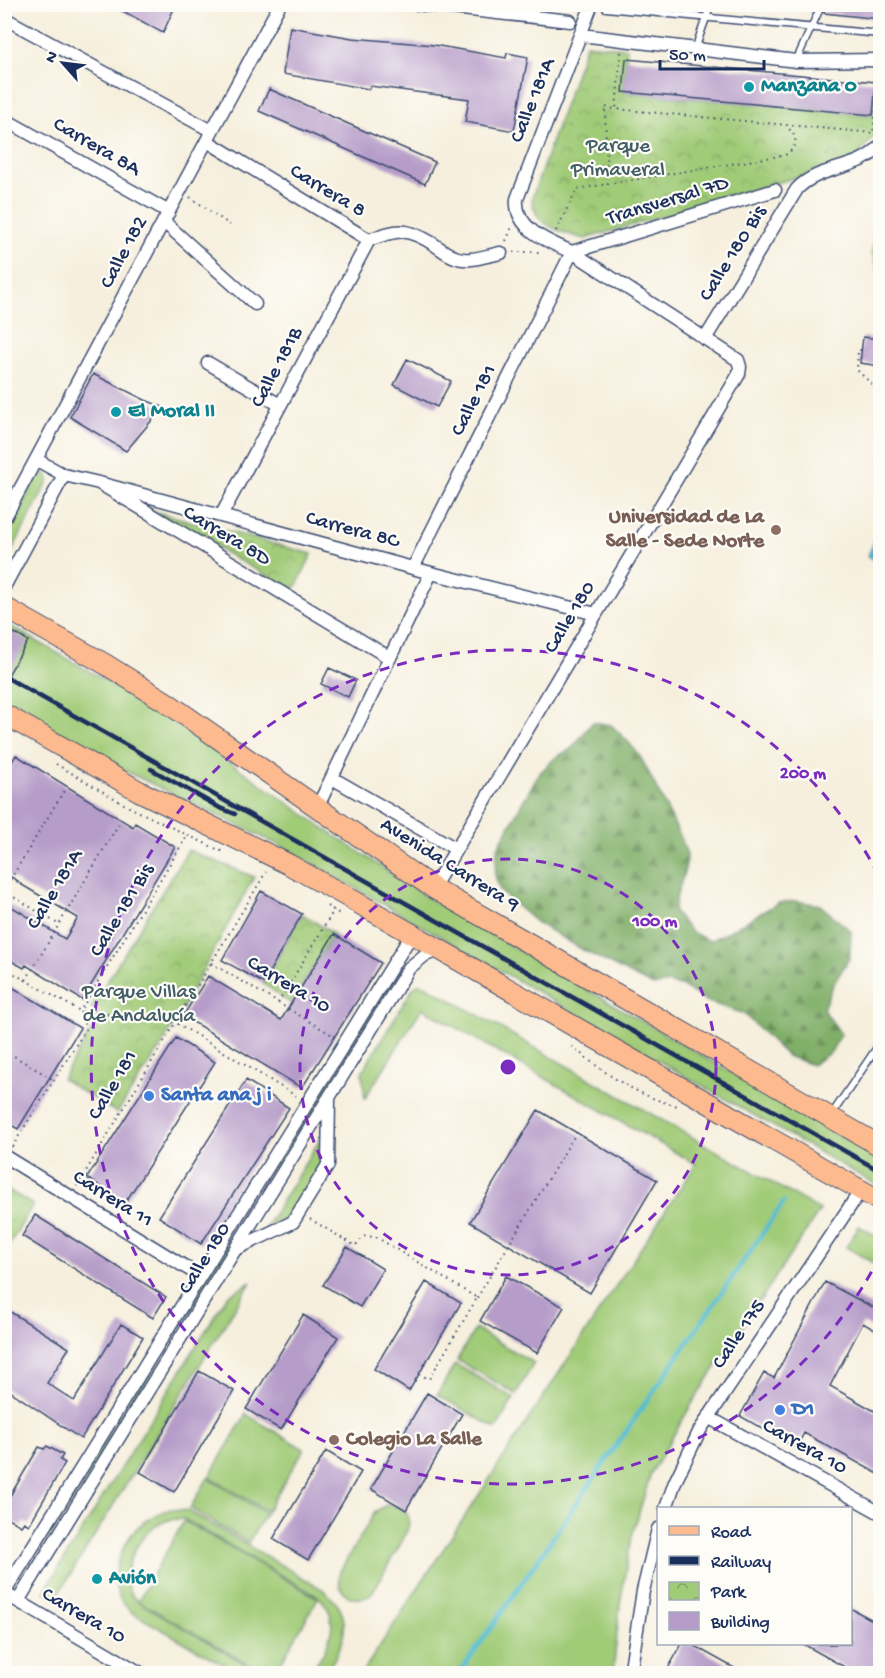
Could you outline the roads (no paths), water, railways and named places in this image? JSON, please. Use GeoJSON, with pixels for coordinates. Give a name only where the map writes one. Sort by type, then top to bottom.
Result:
{"type":"FeatureCollection","features":[{"type":"Feature","properties":{"kind":"main road","name":"Avenida Carrera 9"},"geometry":{"type":"LineString","coordinates":[[4,607],[105,664],[166,702],[433,888],[880,1146]]}},
{"type":"Feature","properties":{"kind":"main road"},"geometry":{"type":"LineString","coordinates":[[7,720],[139,791],[288,864],[880,1201]]}},
{"type":"Feature","properties":{"kind":"street","name":"Calle 182"},"geometry":{"type":"LineString","coordinates":[[4,519],[279,4]]}},
{"type":"Feature","properties":{"kind":"street"},"geometry":{"type":"LineString","coordinates":[[417,4],[570,21]]}},
{"type":"Feature","properties":{"kind":"street","name":"Calle 181A"},"geometry":{"type":"LineString","coordinates":[[572,252],[551,243],[525,226],[519,216],[517,199],[592,4]]}},
{"type":"Feature","properties":{"kind":"street","name":"Carrera 8"},"geometry":{"type":"LineString","coordinates":[[4,18],[210,136],[369,240],[394,230],[405,231],[426,239],[456,258],[465,259],[501,253]]}},
{"type":"Feature","properties":{"kind":"street"},"geometry":{"type":"LineString","coordinates":[[581,35],[796,61],[880,60]]}},
{"type":"Feature","properties":{"kind":"street","name":"Carrera 8A"},"geometry":{"type":"LineString","coordinates":[[4,119],[166,217],[255,304]]}},
{"type":"Feature","properties":{"kind":"street","name":"Calle 180 Bis"},"geometry":{"type":"LineString","coordinates":[[705,339],[797,189],[805,180],[861,160],[877,150]]}},
{"type":"Feature","properties":{"kind":"street","name":"Transversal 7D"},"geometry":{"type":"LineString","coordinates":[[572,252],[775,190]]}},
{"type":"Feature","properties":{"kind":"street","name":"Calle 181B"},"geometry":{"type":"LineString","coordinates":[[221,516],[369,240]]}},
{"type":"Feature","properties":{"kind":"street"},"geometry":{"type":"LineString","coordinates":[[572,252],[705,339]]}},
{"type":"Feature","properties":{"kind":"street","name":"Calle 181"},"geometry":{"type":"LineString","coordinates":[[413,568],[572,252]]}},
{"type":"Feature","properties":{"kind":"street","name":"Calle 180"},"geometry":{"type":"LineString","coordinates":[[433,888],[739,374],[738,360],[705,339]]}},
{"type":"Feature","properties":{"kind":"street"},"geometry":{"type":"LineString","coordinates":[[208,363],[280,405]]}},
{"type":"Feature","properties":{"kind":"street","name":"Carrera 8D"},"geometry":{"type":"LineString","coordinates":[[37,460],[64,475],[99,483],[390,658]]}},
{"type":"Feature","properties":{"kind":"street"},"geometry":{"type":"LineString","coordinates":[[4,587],[64,475]]}},
{"type":"Feature","properties":{"kind":"street","name":"Carrera 8C"},"geometry":{"type":"LineString","coordinates":[[99,483],[431,573],[596,614]]}},
{"type":"Feature","properties":{"kind":"street"},"geometry":{"type":"LineString","coordinates":[[317,808],[431,573]]}},
{"type":"Feature","properties":{"kind":"street"},"geometry":{"type":"LineString","coordinates":[[332,777],[456,849]]}},
{"type":"Feature","properties":{"kind":"street","name":"Calle 180"},"geometry":{"type":"LineString","coordinates":[[4,1593],[412,934]]}},
{"type":"Feature","properties":{"kind":"street","name":"Calle 180"},"geometry":{"type":"LineString","coordinates":[[18,1601],[409,968],[425,955],[440,950]]}},
{"type":"Feature","properties":{"kind":"street"},"geometry":{"type":"LineString","coordinates":[[235,1249],[292,1222],[328,1165],[329,1098]]}},
{"type":"Feature","properties":{"kind":"street","name":"Carrera 11"},"geometry":{"type":"LineString","coordinates":[[5,1157],[200,1276]]}},
{"type":"Feature","properties":{"kind":"street","name":"Calle 175"},"geometry":{"type":"LineString","coordinates":[[667,1507],[675,1482],[700,1430],[861,1190]]}},
{"type":"Feature","properties":{"kind":"street","name":"Carrera 10"},"geometry":{"type":"LineString","coordinates":[[708,1417],[880,1513]]}},
{"type":"Feature","properties":{"kind":"street"},"geometry":{"type":"LineString","coordinates":[[630,1674],[643,1591],[657,1533]]}},
{"type":"Feature","properties":{"kind":"street","name":"Carrera 10"},"geometry":{"type":"LineString","coordinates":[[4,1593],[142,1674]]}},
{"type":"Feature","properties":{"kind":"lane"},"geometry":{"type":"LineString","coordinates":[[608,4],[606,8],[880,34]]}},
{"type":"Feature","properties":{"kind":"lane"},"geometry":{"type":"LineString","coordinates":[[695,49],[711,4]]}},
{"type":"Feature","properties":{"kind":"lane"},"geometry":{"type":"LineString","coordinates":[[796,61],[822,4]]}},
{"type":"Feature","properties":{"kind":"lane"},"geometry":{"type":"LineString","coordinates":[[830,1117],[880,1043]]}},
{"type":"Feature","properties":{"kind":"water"},"geometry":{"type":"Polygon","coordinates":[[[880,529],[880,563],[868,556],[880,529]]]}},
{"type":"Feature","properties":{"kind":"waterway"},"geometry":{"type":"LineString","coordinates":[[459,1674],[784,1202]]}},
{"type":"Feature","properties":{"kind":"railway"},"geometry":{"type":"LineString","coordinates":[[4,676],[880,1171]]}},
{"type":"Feature","properties":{"kind":"railway"},"geometry":{"type":"LineString","coordinates":[[151,769],[235,814]]}},
{"type":"Feature","properties":{"kind":"place","name":"Manzana 0"},"geometry":{"type":"Point","coordinates":[749,87]}},
{"type":"Feature","properties":{"kind":"place","name":"El Moral II"},"geometry":{"type":"Point","coordinates":[116,412]}},
{"type":"Feature","properties":{"kind":"place","name":"Universidad de La Salle - Sede Norte"},"geometry":{"type":"Point","coordinates":[776,530]}},
{"type":"Feature","properties":{"kind":"place","name":"Santa ana j i"},"geometry":{"type":"Point","coordinates":[149,1096]}},
{"type":"Feature","properties":{"kind":"place","name":"D1"},"geometry":{"type":"Point","coordinates":[780,1410]}},
{"type":"Feature","properties":{"kind":"place","name":"Colegio La Salle"},"geometry":{"type":"Point","coordinates":[334,1440]}},
{"type":"Feature","properties":{"kind":"place","name":"Avión"},"geometry":{"type":"Point","coordinates":[97,1579]}},
{"type":"Feature","properties":{"kind":"park label","name":"Parque Primaveral"},"geometry":{"type":"Point","coordinates":[618,159]}},
{"type":"Feature","properties":{"kind":"park label","name":"Parque Villas de Andalucía"},"geometry":{"type":"Point","coordinates":[139,1005]}}]}
